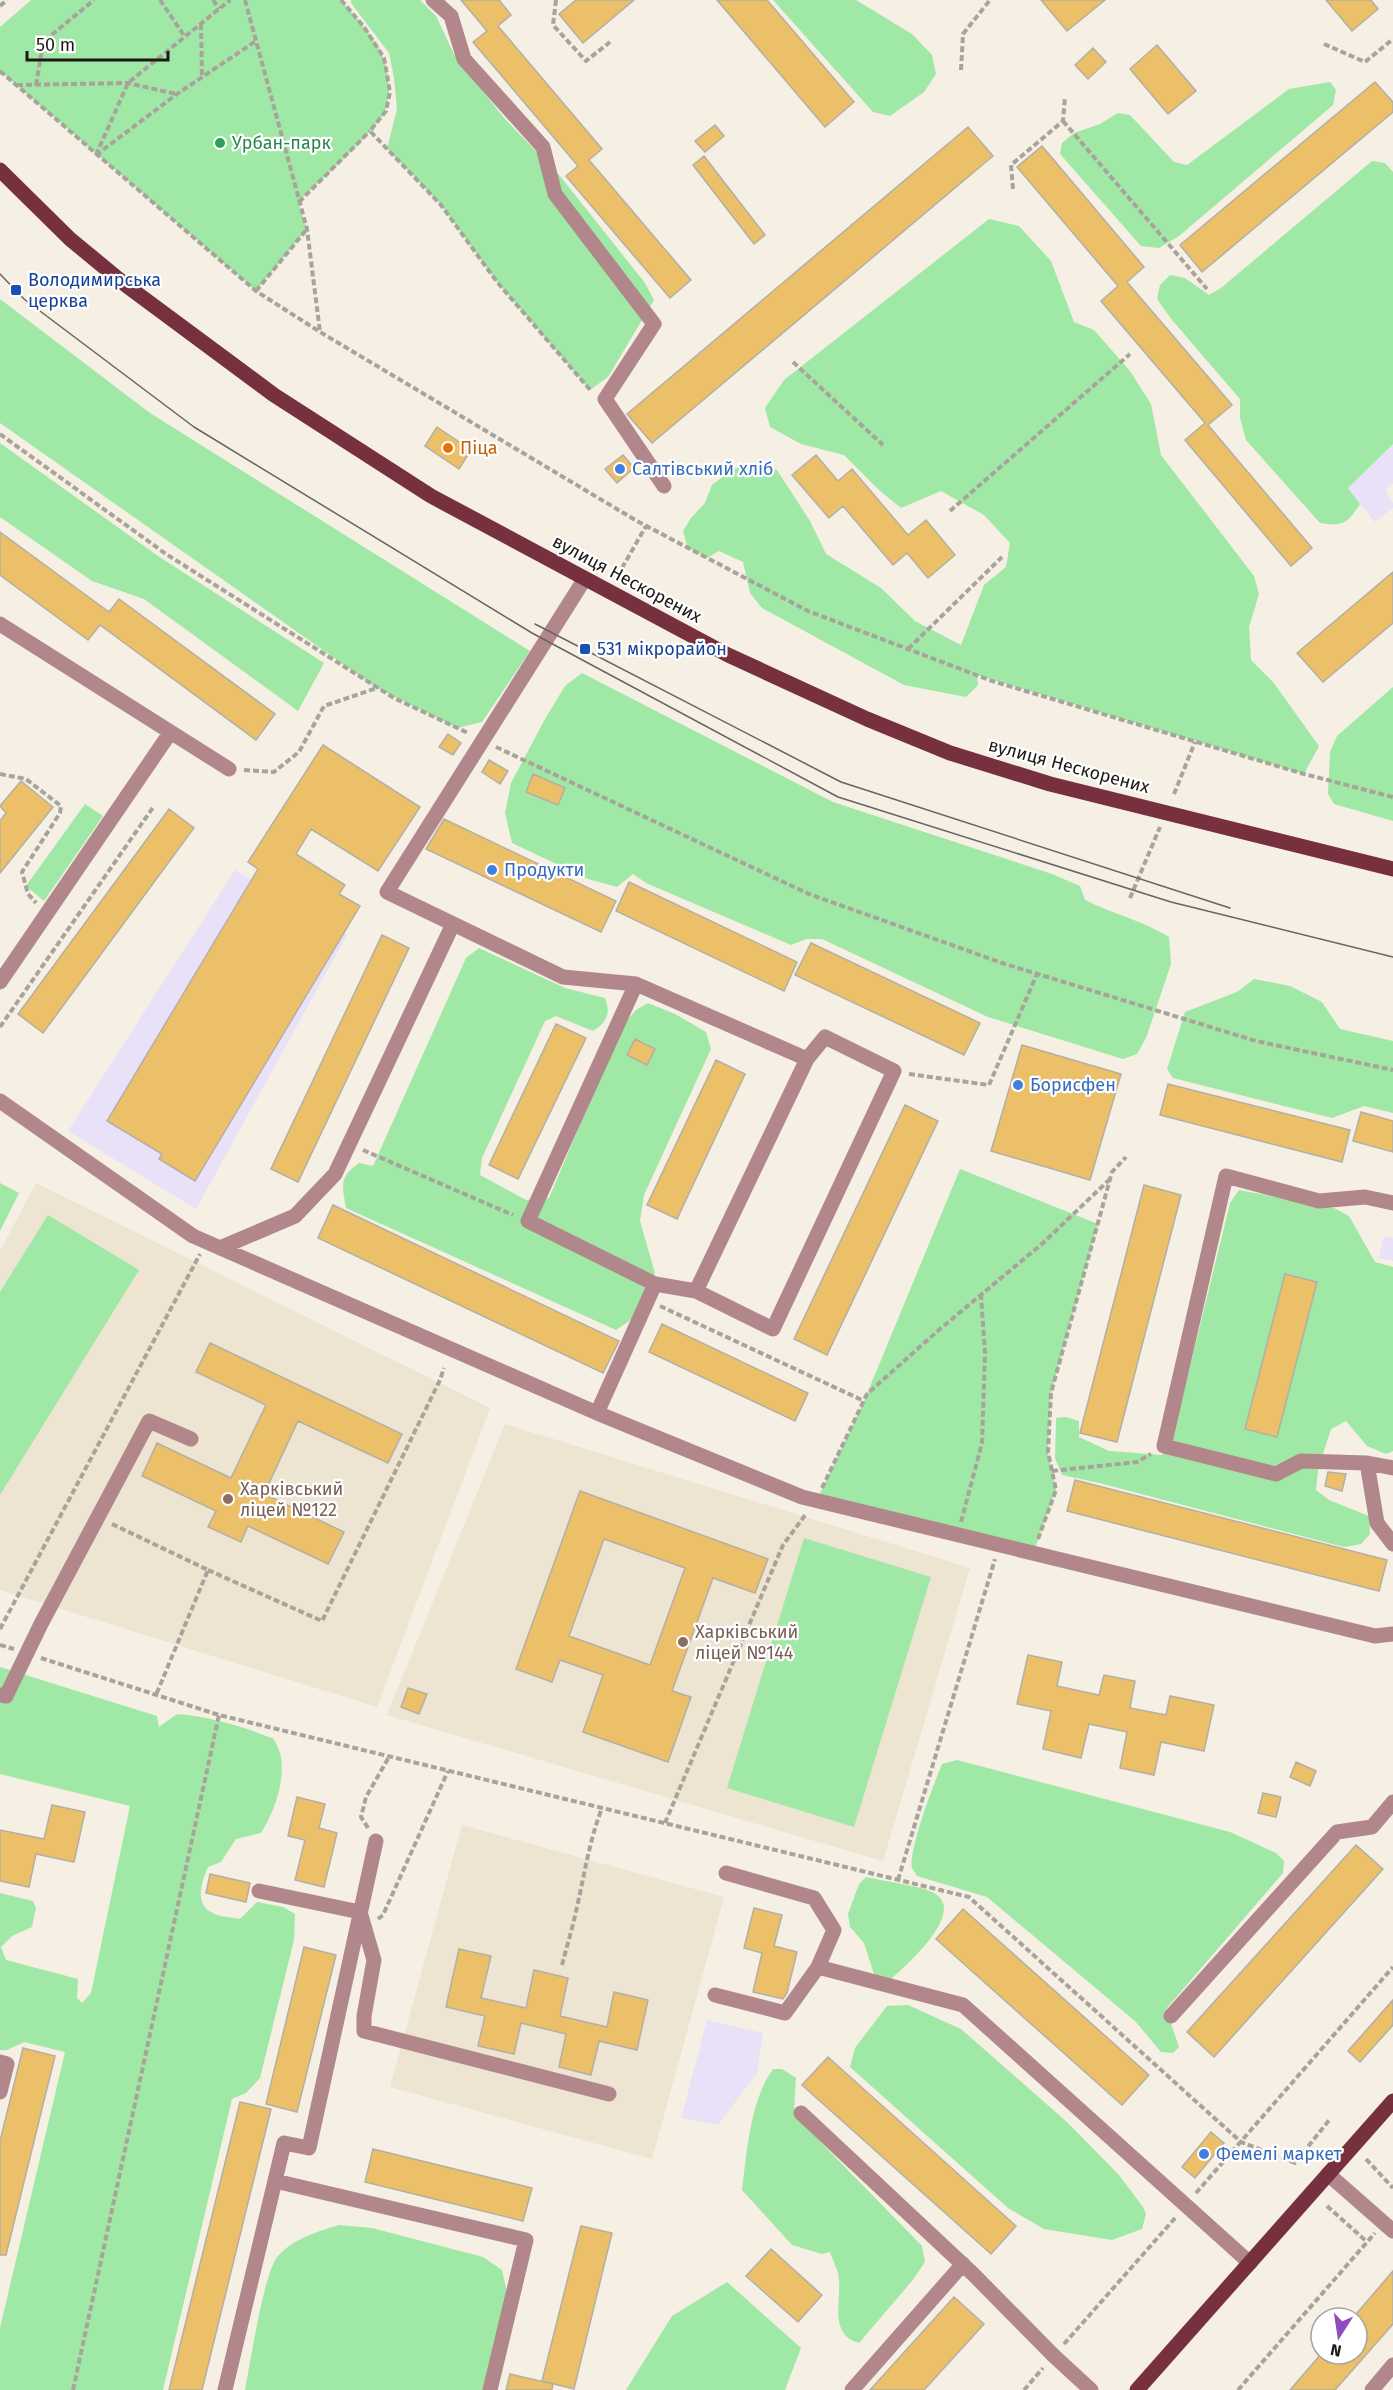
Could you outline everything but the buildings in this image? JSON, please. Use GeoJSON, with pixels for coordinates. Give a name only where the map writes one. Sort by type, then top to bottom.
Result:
{"type":"FeatureCollection","features":[{"type":"Feature","properties":{"kind":"main road","name":"вулиця Нескорених"},"geometry":{"type":"LineString","coordinates":[[0,170],[70,239],[127,286],[274,395],[431,496],[584,580],[728,655],[867,719],[950,753],[1050,784],[1393,869]]}},
{"type":"Feature","properties":{"kind":"main road"},"geometry":{"type":"LineString","coordinates":[[1137,2390],[1393,2101]]}},
{"type":"Feature","properties":{"kind":"lane"},"geometry":{"type":"LineString","coordinates":[[433,0],[451,16],[464,59],[543,147],[555,194],[654,324],[604,399],[664,486]]}},
{"type":"Feature","properties":{"kind":"lane"},"geometry":{"type":"LineString","coordinates":[[584,580],[387,892],[563,977],[636,984],[807,1059]]}},
{"type":"Feature","properties":{"kind":"lane"},"geometry":{"type":"LineString","coordinates":[[0,624],[229,769]]}},
{"type":"Feature","properties":{"kind":"lane"},"geometry":{"type":"LineString","coordinates":[[0,982],[170,733]]}},
{"type":"Feature","properties":{"kind":"lane"},"geometry":{"type":"LineString","coordinates":[[213,1245],[296,1216],[335,1174],[453,924]]}},
{"type":"Feature","properties":{"kind":"lane"},"geometry":{"type":"LineString","coordinates":[[636,984],[528,1221],[655,1284],[696,1291],[774,1329],[894,1071],[825,1037],[807,1059],[696,1291]]}},
{"type":"Feature","properties":{"kind":"lane"},"geometry":{"type":"LineString","coordinates":[[0,1101],[193,1236],[597,1413],[816,1502],[1375,1636],[1393,1634]]}},
{"type":"Feature","properties":{"kind":"lane"},"geometry":{"type":"LineString","coordinates":[[1393,1203],[1365,1197],[1319,1201],[1226,1176],[1164,1446],[1276,1474],[1301,1461],[1367,1463],[1393,1468]]}},
{"type":"Feature","properties":{"kind":"lane"},"geometry":{"type":"LineString","coordinates":[[597,1413],[655,1284]]}},
{"type":"Feature","properties":{"kind":"lane"},"geometry":{"type":"LineString","coordinates":[[0,1695],[6,1696],[148,1421],[190,1439]]}},
{"type":"Feature","properties":{"kind":"lane"},"geometry":{"type":"LineString","coordinates":[[1367,1463],[1377,1523],[1393,1544]]}},
{"type":"Feature","properties":{"kind":"lane"},"geometry":{"type":"LineString","coordinates":[[1171,2016],[1337,1832],[1372,1827],[1393,1802]]}},
{"type":"Feature","properties":{"kind":"lane"},"geometry":{"type":"LineString","coordinates":[[225,2390],[284,2143],[309,2148],[376,1841]]}},
{"type":"Feature","properties":{"kind":"lane"},"geometry":{"type":"LineString","coordinates":[[715,1995],[785,2013],[818,1966],[834,1930],[814,1898],[726,1874]]}},
{"type":"Feature","properties":{"kind":"lane"},"geometry":{"type":"LineString","coordinates":[[259,1891],[360,1912]]}},
{"type":"Feature","properties":{"kind":"lane"},"geometry":{"type":"LineString","coordinates":[[360,1912],[374,1960],[363,2016],[364,2031],[609,2094]]}},
{"type":"Feature","properties":{"kind":"lane"},"geometry":{"type":"LineString","coordinates":[[818,1966],[963,2006],[1250,2263]]}},
{"type":"Feature","properties":{"kind":"lane"},"geometry":{"type":"LineString","coordinates":[[0,2062],[7,2064],[0,2092]]}},
{"type":"Feature","properties":{"kind":"lane"},"geometry":{"type":"LineString","coordinates":[[801,2113],[963,2264],[1091,2390]]}},
{"type":"Feature","properties":{"kind":"lane"},"geometry":{"type":"LineString","coordinates":[[1328,2174],[1388,2227]]}},
{"type":"Feature","properties":{"kind":"lane"},"geometry":{"type":"LineString","coordinates":[[275,2181],[526,2240],[490,2390]]}},
{"type":"Feature","properties":{"kind":"lane"},"geometry":{"type":"LineString","coordinates":[[852,2390],[963,2264]]}},
{"type":"Feature","properties":{"kind":"lane"},"geometry":{"type":"LineString","coordinates":[[1372,2390],[1393,2365]]}},
{"type":"Feature","properties":{"kind":"path"},"geometry":{"type":"LineString","coordinates":[[0,6],[7,0]]}},
{"type":"Feature","properties":{"kind":"path"},"geometry":{"type":"LineString","coordinates":[[36,85],[42,49],[48,38],[94,0]]}},
{"type":"Feature","properties":{"kind":"path"},"geometry":{"type":"LineString","coordinates":[[160,0],[185,37]]}},
{"type":"Feature","properties":{"kind":"path"},"geometry":{"type":"LineString","coordinates":[[213,0],[219,9]]}},
{"type":"Feature","properties":{"kind":"path"},"geometry":{"type":"LineString","coordinates":[[230,0],[128,83],[96,155],[177,94],[256,41]]}},
{"type":"Feature","properties":{"kind":"path"},"geometry":{"type":"LineString","coordinates":[[245,0],[307,229],[320,333]]}},
{"type":"Feature","properties":{"kind":"path"},"geometry":{"type":"LineString","coordinates":[[298,202],[370,131],[386,111],[390,92],[384,58],[364,27],[341,0]]}},
{"type":"Feature","properties":{"kind":"path"},"geometry":{"type":"LineString","coordinates":[[556,0],[553,25],[586,61],[610,42]]}},
{"type":"Feature","properties":{"kind":"path"},"geometry":{"type":"LineString","coordinates":[[961,70],[963,34],[990,0]]}},
{"type":"Feature","properties":{"kind":"path"},"geometry":{"type":"LineString","coordinates":[[201,23],[202,77]]}},
{"type":"Feature","properties":{"kind":"path"},"geometry":{"type":"LineString","coordinates":[[1324,44],[1365,62],[1393,39]]}},
{"type":"Feature","properties":{"kind":"path"},"geometry":{"type":"LineString","coordinates":[[16,85],[128,83],[177,94]]}},
{"type":"Feature","properties":{"kind":"path"},"geometry":{"type":"LineString","coordinates":[[1013,189],[1011,165],[1063,121],[1065,97]]}},
{"type":"Feature","properties":{"kind":"path"},"geometry":{"type":"LineString","coordinates":[[1063,121],[1207,289]]}},
{"type":"Feature","properties":{"kind":"path"},"geometry":{"type":"LineString","coordinates":[[370,131],[441,205],[497,282],[596,398],[604,399]]}},
{"type":"Feature","properties":{"kind":"path"},"geometry":{"type":"LineString","coordinates":[[256,291],[307,229]]}},
{"type":"Feature","properties":{"kind":"path"},"geometry":{"type":"LineString","coordinates":[[950,511],[1130,354]]}},
{"type":"Feature","properties":{"kind":"path"},"geometry":{"type":"LineString","coordinates":[[793,362],[883,445]]}},
{"type":"Feature","properties":{"kind":"path"},"geometry":{"type":"LineString","coordinates":[[0,434],[166,554],[394,698],[809,894],[1037,974],[1256,1041],[1393,1070]]}},
{"type":"Feature","properties":{"kind":"path"},"geometry":{"type":"LineString","coordinates":[[622,568],[646,526]]}},
{"type":"Feature","properties":{"kind":"path"},"geometry":{"type":"LineString","coordinates":[[908,649],[1002,557]]}},
{"type":"Feature","properties":{"kind":"path"},"geometry":{"type":"LineString","coordinates":[[229,769],[274,772],[299,752],[324,706],[377,688]]}},
{"type":"Feature","properties":{"kind":"path"},"geometry":{"type":"LineString","coordinates":[[1174,794],[1195,742]]}},
{"type":"Feature","properties":{"kind":"path"},"geometry":{"type":"LineString","coordinates":[[0,774],[26,779],[61,806],[60,813],[22,872],[28,894],[46,915]]}},
{"type":"Feature","properties":{"kind":"path"},"geometry":{"type":"LineString","coordinates":[[0,1027],[154,806]]}},
{"type":"Feature","properties":{"kind":"path"},"geometry":{"type":"LineString","coordinates":[[1130,898],[1162,824]]}},
{"type":"Feature","properties":{"kind":"path"},"geometry":{"type":"LineString","coordinates":[[894,1071],[989,1085],[1037,974]]}},
{"type":"Feature","properties":{"kind":"path"},"geometry":{"type":"LineString","coordinates":[[349,1145],[528,1221]]}},
{"type":"Feature","properties":{"kind":"path"},"geometry":{"type":"LineString","coordinates":[[1033,1554],[1056,1490],[1048,1452],[1051,1393],[1112,1172],[1125,1157]]}},
{"type":"Feature","properties":{"kind":"path"},"geometry":{"type":"LineString","coordinates":[[665,1824],[783,1545],[816,1502],[867,1394],[1042,1243],[1110,1179]]}},
{"type":"Feature","properties":{"kind":"path"},"geometry":{"type":"LineString","coordinates":[[0,1629],[213,1245]]}},
{"type":"Feature","properties":{"kind":"path"},"geometry":{"type":"LineString","coordinates":[[957,1536],[982,1443],[985,1353],[981,1294]]}},
{"type":"Feature","properties":{"kind":"path"},"geometry":{"type":"LineString","coordinates":[[648,1301],[864,1401]]}},
{"type":"Feature","properties":{"kind":"path"},"geometry":{"type":"LineString","coordinates":[[99,1517],[208,1570],[322,1621],[444,1368]]}},
{"type":"Feature","properties":{"kind":"path"},"geometry":{"type":"LineString","coordinates":[[1052,1471],[1137,1462],[1164,1446]]}},
{"type":"Feature","properties":{"kind":"path"},"geometry":{"type":"LineString","coordinates":[[898,1880],[999,1546]]}},
{"type":"Feature","properties":{"kind":"path"},"geometry":{"type":"LineString","coordinates":[[156,1695],[208,1570]]}},
{"type":"Feature","properties":{"kind":"path"},"geometry":{"type":"LineString","coordinates":[[0,1644],[219,1715],[969,1897],[1241,2142],[1295,2163],[1330,2119]]}},
{"type":"Feature","properties":{"kind":"path"},"geometry":{"type":"LineString","coordinates":[[73,2390],[219,1715]]}},
{"type":"Feature","properties":{"kind":"path"},"geometry":{"type":"LineString","coordinates":[[376,1841],[361,1817],[366,1797],[389,1756]]}},
{"type":"Feature","properties":{"kind":"path"},"geometry":{"type":"LineString","coordinates":[[366,1930],[383,1915],[448,1771]]}},
{"type":"Feature","properties":{"kind":"path"},"geometry":{"type":"LineString","coordinates":[[562,1965],[578,1905],[585,1859],[602,1808]]}},
{"type":"Feature","properties":{"kind":"path"},"geometry":{"type":"LineString","coordinates":[[1024,2390],[1393,1967]]}},
{"type":"Feature","properties":{"kind":"path"},"geometry":{"type":"LineString","coordinates":[[1366,2159],[1393,2188]]}},
{"type":"Feature","properties":{"kind":"path"},"geometry":{"type":"LineString","coordinates":[[1327,2206],[1367,2242]]}},
{"type":"Feature","properties":{"kind":"path"},"geometry":{"type":"LineString","coordinates":[[1238,2390],[1367,2242],[1388,2227]]}},
{"type":"Feature","properties":{"kind":"shaded area"},"geometry":{"type":"Polygon","coordinates":[[[1393,442],[1393,483],[1385,490],[1393,503],[1393,508],[1375,522],[1348,488],[1393,442]]]}},
{"type":"Feature","properties":{"kind":"shaded area"},"geometry":{"type":"Polygon","coordinates":[[[235,870],[347,935],[196,1209],[68,1131],[235,870]]]}},
{"type":"Feature","properties":{"kind":"shaded area","name":"Харківський ліцей №122"},"geometry":{"type":"Polygon","coordinates":[[[36,1183],[490,1408],[377,1707],[0,1590],[0,1251],[36,1183]]]}},
{"type":"Feature","properties":{"kind":"shaded area"},"geometry":{"type":"Polygon","coordinates":[[[1384,1236],[1393,1238],[1393,1261],[1379,1258],[1384,1236]]]}},
{"type":"Feature","properties":{"kind":"shaded area","name":"Харківський ліцей №144"},"geometry":{"type":"Polygon","coordinates":[[[505,1424],[970,1568],[883,1861],[387,1715],[505,1424]]]}},
{"type":"Feature","properties":{"kind":"shaded area"},"geometry":{"type":"Polygon","coordinates":[[[462,1825],[724,1897],[652,2159],[390,2087],[462,1825]]]}},
{"type":"Feature","properties":{"kind":"shaded area"},"geometry":{"type":"Polygon","coordinates":[[[707,2020],[763,2033],[757,2073],[718,2125],[681,2118],[707,2020]]]}},
{"type":"Feature","properties":{"kind":"green space","name":"Урбан-парк"},"geometry":{"type":"Polygon","coordinates":[[[31,0],[341,0],[359,20],[381,51],[389,84],[386,109],[360,142],[298,202],[307,229],[256,291],[0,71],[0,27],[31,0]]]}},
{"type":"Feature","properties":{"kind":"green space"},"geometry":{"type":"Polygon","coordinates":[[[351,0],[420,0],[436,16],[454,54],[504,118],[560,176],[645,283],[654,300],[608,377],[590,390],[497,282],[441,205],[387,149],[397,109],[389,53],[351,0]]]}},
{"type":"Feature","properties":{"kind":"green space"},"geometry":{"type":"Polygon","coordinates":[[[773,0],[856,0],[912,34],[932,55],[936,74],[924,92],[890,116],[873,112],[773,0]]]}},
{"type":"Feature","properties":{"kind":"green space"},"geometry":{"type":"Polygon","coordinates":[[[1330,82],[1336,90],[1333,105],[1179,236],[1159,248],[1141,246],[1060,154],[1062,143],[1074,133],[1100,124],[1118,113],[1130,115],[1174,162],[1187,165],[1289,89],[1330,82]]]}},
{"type":"Feature","properties":{"kind":"green space"},"geometry":{"type":"Polygon","coordinates":[[[1372,161],[1385,163],[1393,172],[1393,444],[1348,488],[1360,504],[1352,516],[1340,524],[1320,523],[1246,440],[1240,418],[1240,399],[1172,320],[1157,299],[1160,285],[1170,275],[1185,278],[1209,295],[1221,288],[1372,161]]]}},
{"type":"Feature","properties":{"kind":"green space"},"geometry":{"type":"Polygon","coordinates":[[[989,219],[1019,226],[1051,261],[1074,322],[1094,330],[1130,371],[1151,404],[1161,455],[1254,576],[1259,594],[1249,627],[1251,660],[1273,682],[1319,746],[1304,774],[977,675],[978,685],[966,697],[904,685],[762,608],[750,593],[743,562],[719,551],[707,558],[688,548],[683,531],[705,503],[712,485],[733,469],[757,463],[777,470],[810,521],[826,554],[881,588],[915,621],[961,645],[984,585],[1006,567],[1010,543],[984,515],[941,491],[901,508],[844,455],[801,444],[770,427],[765,408],[784,380],[989,219]]]}},
{"type":"Feature","properties":{"kind":"green space"},"geometry":{"type":"Polygon","coordinates":[[[0,299],[150,413],[530,651],[482,722],[457,728],[377,688],[0,423],[0,299]]]}},
{"type":"Feature","properties":{"kind":"green space"},"geometry":{"type":"Polygon","coordinates":[[[0,443],[158,556],[324,663],[298,711],[144,599],[92,581],[0,517],[0,443]]]}},
{"type":"Feature","properties":{"kind":"green space"},"geometry":{"type":"Polygon","coordinates":[[[582,673],[833,802],[1052,874],[1080,886],[1085,900],[1149,926],[1169,937],[1171,964],[1146,1038],[1137,1054],[1123,1059],[988,1017],[822,939],[806,939],[791,945],[646,883],[633,874],[617,887],[588,879],[512,843],[505,813],[511,783],[565,686],[582,673]]]}},
{"type":"Feature","properties":{"kind":"green space"},"geometry":{"type":"Polygon","coordinates":[[[1393,687],[1393,821],[1334,804],[1328,794],[1330,752],[1337,736],[1393,687]]]}},
{"type":"Feature","properties":{"kind":"green space"},"geometry":{"type":"Polygon","coordinates":[[[85,804],[103,816],[44,901],[26,886],[85,804]]]}},
{"type":"Feature","properties":{"kind":"green space"},"geometry":{"type":"Polygon","coordinates":[[[479,948],[565,988],[605,998],[608,1009],[605,1021],[593,1031],[556,1016],[545,1021],[482,1158],[480,1175],[526,1200],[549,1198],[622,1026],[636,1010],[648,1003],[675,1014],[706,1032],[711,1049],[644,1195],[640,1221],[655,1273],[632,1319],[616,1330],[346,1208],[343,1187],[345,1177],[359,1163],[373,1166],[466,958],[479,948]]]}},
{"type":"Feature","properties":{"kind":"green space"},"geometry":{"type":"Polygon","coordinates":[[[1254,979],[1290,986],[1322,1002],[1340,1029],[1393,1041],[1393,1113],[1364,1106],[1332,1118],[1173,1078],[1167,1069],[1185,1012],[1237,992],[1254,979]]]}},
{"type":"Feature","properties":{"kind":"green space"},"geometry":{"type":"Polygon","coordinates":[[[960,1169],[1098,1224],[1051,1393],[1048,1452],[1056,1490],[1033,1554],[816,1502],[864,1401],[960,1169]]]}},
{"type":"Feature","properties":{"kind":"green space"},"geometry":{"type":"Polygon","coordinates":[[[0,1183],[19,1193],[0,1231],[0,1183]]]}},
{"type":"Feature","properties":{"kind":"green space"},"geometry":{"type":"Polygon","coordinates":[[[1239,1190],[1334,1208],[1349,1216],[1375,1262],[1393,1267],[1393,1451],[1386,1454],[1367,1446],[1346,1421],[1331,1429],[1318,1470],[1316,1490],[1329,1500],[1369,1516],[1370,1534],[1361,1544],[1344,1547],[1062,1475],[1055,1458],[1056,1418],[1066,1417],[1079,1421],[1079,1437],[1109,1451],[1162,1455],[1172,1440],[1230,1203],[1239,1190]]]}},
{"type":"Feature","properties":{"kind":"green space"},"geometry":{"type":"Polygon","coordinates":[[[48,1215],[139,1270],[0,1495],[0,1292],[48,1215]]]}},
{"type":"Feature","properties":{"kind":"green space"},"geometry":{"type":"Polygon","coordinates":[[[804,1538],[931,1577],[854,1827],[727,1788],[804,1538]]]}},
{"type":"Feature","properties":{"kind":"green space"},"geometry":{"type":"Polygon","coordinates":[[[0,1667],[157,1716],[159,1727],[177,1714],[202,1717],[238,1726],[274,1739],[280,1755],[282,1767],[280,1787],[274,1807],[261,1833],[236,1839],[221,1862],[208,1867],[202,1885],[203,1903],[206,1908],[217,1915],[240,1919],[257,1902],[283,1907],[295,1914],[294,1940],[260,2078],[246,2093],[232,2099],[163,2390],[0,2390],[0,2328],[65,2052],[24,2042],[7,2050],[0,2050],[0,1893],[33,1901],[36,1908],[32,1927],[12,1936],[1,1947],[6,1960],[78,1979],[77,1998],[82,2003],[91,1993],[130,1806],[0,1774],[0,1667]]]}},
{"type":"Feature","properties":{"kind":"green space"},"geometry":{"type":"Polygon","coordinates":[[[957,1760],[1230,1832],[1276,1853],[1284,1861],[1283,1873],[1166,2009],[1179,2047],[1173,2053],[1161,2052],[1135,2021],[987,1897],[917,1876],[912,1868],[912,1859],[928,1801],[942,1764],[957,1760]]]}},
{"type":"Feature","properties":{"kind":"green space"},"geometry":{"type":"Polygon","coordinates":[[[866,1877],[928,1890],[942,1902],[944,1913],[939,1925],[919,1951],[890,1980],[874,1974],[864,1943],[850,1927],[848,1914],[859,1884],[866,1877]]]}},
{"type":"Feature","properties":{"kind":"green space"},"geometry":{"type":"Polygon","coordinates":[[[908,2005],[961,2029],[1067,2122],[1119,2175],[1143,2207],[1146,2214],[1142,2229],[1112,2240],[1044,2229],[1008,2208],[850,2067],[855,2048],[887,2006],[908,2005]]]}},
{"type":"Feature","properties":{"kind":"green space"},"geometry":{"type":"Polygon","coordinates":[[[773,2069],[782,2069],[796,2078],[794,2111],[801,2122],[922,2246],[925,2262],[912,2281],[859,2343],[850,2339],[840,2326],[838,2317],[839,2277],[830,2252],[822,2254],[792,2245],[742,2190],[754,2111],[765,2082],[773,2069]]]}},
{"type":"Feature","properties":{"kind":"green space"},"geometry":{"type":"Polygon","coordinates":[[[339,2225],[372,2228],[483,2257],[502,2270],[507,2292],[483,2390],[245,2390],[263,2298],[278,2256],[299,2240],[339,2225]]]}},
{"type":"Feature","properties":{"kind":"green space"},"geometry":{"type":"Polygon","coordinates":[[[727,2282],[801,2348],[785,2390],[626,2390],[672,2316],[727,2282]]]}},
{"type":"Feature","properties":{"kind":"tram line"},"geometry":{"type":"LineString","coordinates":[[0,274],[24,299],[194,427],[532,633],[838,797],[1171,902],[1393,957]]}},
{"type":"Feature","properties":{"kind":"tram line"},"geometry":{"type":"LineString","coordinates":[[535,624],[841,782],[1230,908]]}},
{"type":"Feature","properties":{"kind":"place","name":"Урбан-парк"},"geometry":{"type":"Point","coordinates":[220,143]}},
{"type":"Feature","properties":{"kind":"place","name":"Володимирська церква"},"geometry":{"type":"Point","coordinates":[16,290]}},
{"type":"Feature","properties":{"kind":"place","name":"Піца"},"geometry":{"type":"Point","coordinates":[448,448]}},
{"type":"Feature","properties":{"kind":"place","name":"Салтівський хліб"},"geometry":{"type":"Point","coordinates":[620,469]}},
{"type":"Feature","properties":{"kind":"place","name":"531 мікрорайон"},"geometry":{"type":"Point","coordinates":[585,649]}},
{"type":"Feature","properties":{"kind":"place","name":"Продукти"},"geometry":{"type":"Point","coordinates":[492,870]}},
{"type":"Feature","properties":{"kind":"place","name":"Борисфен"},"geometry":{"type":"Point","coordinates":[1018,1085]}},
{"type":"Feature","properties":{"kind":"place","name":"Харківський ліцей №122"},"geometry":{"type":"Point","coordinates":[228,1499]}},
{"type":"Feature","properties":{"kind":"place","name":"Харківський ліцей №144"},"geometry":{"type":"Point","coordinates":[683,1642]}},
{"type":"Feature","properties":{"kind":"place","name":"Фемелі маркет"},"geometry":{"type":"Point","coordinates":[1204,2154]}}]}
